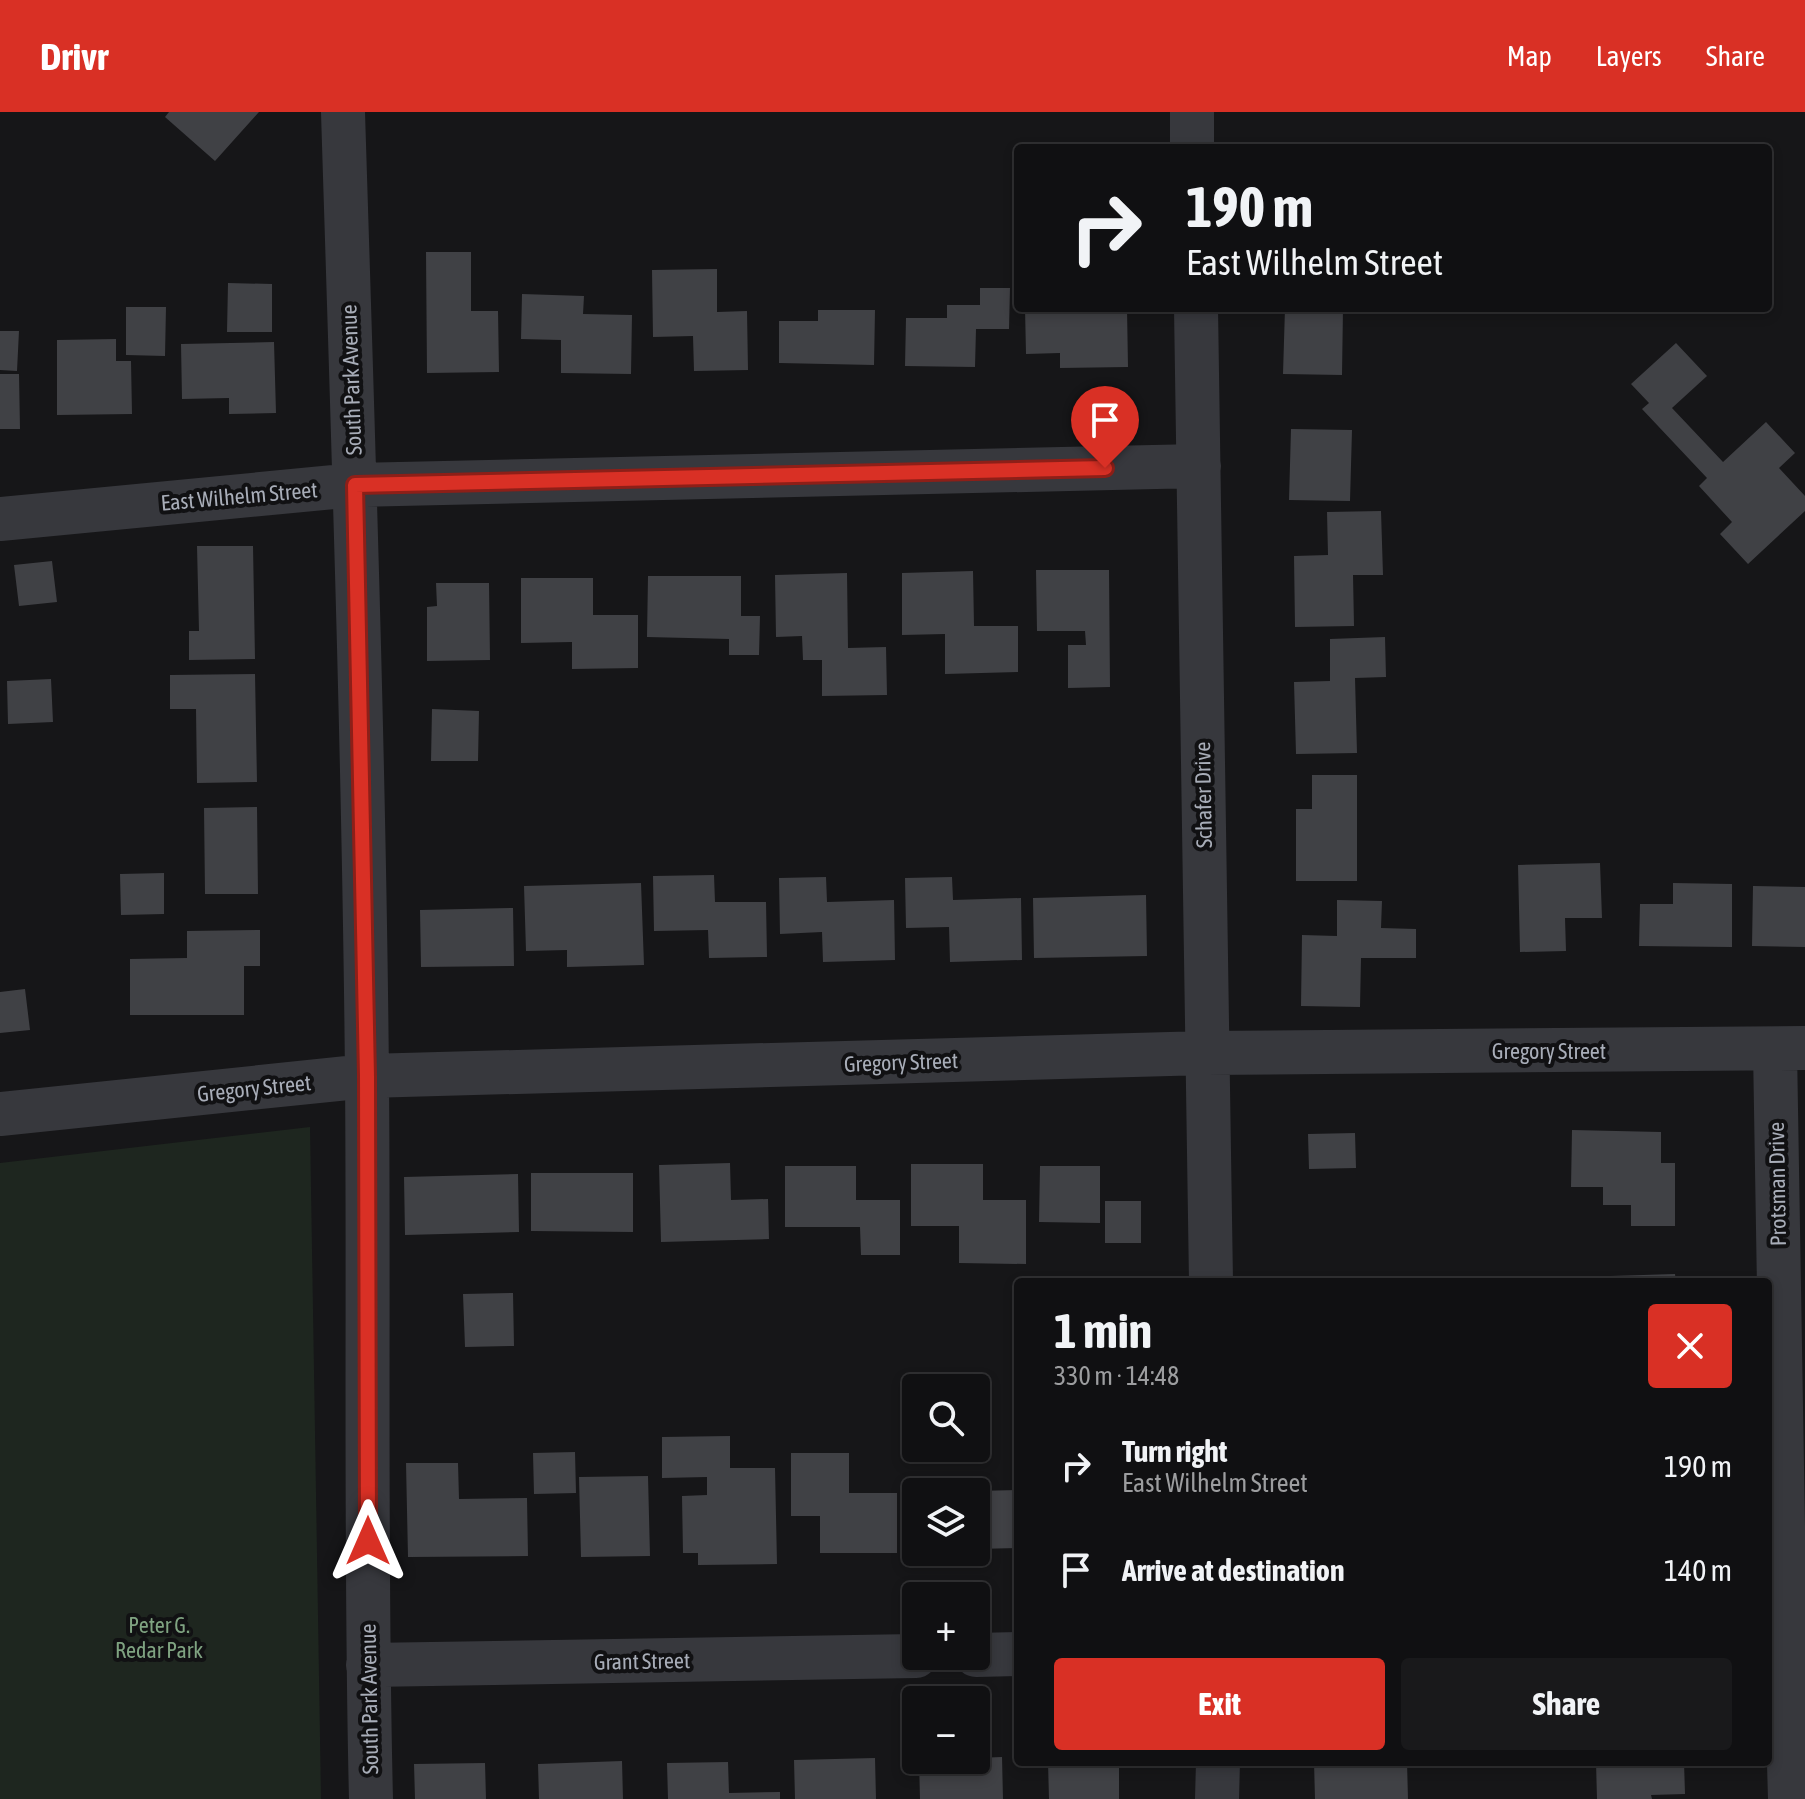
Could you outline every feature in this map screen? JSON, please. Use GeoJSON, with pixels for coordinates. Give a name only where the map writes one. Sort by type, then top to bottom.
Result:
{"type":"FeatureCollection","features":[{"type":"Feature","properties":{"kind":"street","name":"South Park Avenue"},"geometry":{"type":"LineString","coordinates":[[343,112],[355,485],[367,1076],[371,1799]]}},
{"type":"Feature","properties":{"kind":"street"},"geometry":{"type":"LineString","coordinates":[[1192,112],[1192,144]]}},
{"type":"Feature","properties":{"kind":"street","name":"Schafer Drive"},"geometry":{"type":"LineString","coordinates":[[1196,312],[1211,1278]]}},
{"type":"Feature","properties":{"kind":"street","name":"East Wilhelm Street"},"geometry":{"type":"LineString","coordinates":[[0,519],[355,485],[1199,466]]}},
{"type":"Feature","properties":{"kind":"street","name":"Gregory Street"},"geometry":{"type":"LineString","coordinates":[[0,1114],[367,1076],[1206,1053],[1790,1048]]}},
{"type":"Feature","properties":{"kind":"street","name":"Protsman Drive"},"geometry":{"type":"LineString","coordinates":[[1790,1048],[1794,1586],[1790,1799]]}},
{"type":"Feature","properties":{"kind":"street"},"geometry":{"type":"LineString","coordinates":[[990,1655],[1014,1654]]}},
{"type":"Feature","properties":{"kind":"street","name":"Grant Street"},"geometry":{"type":"LineString","coordinates":[[368,1665],[902,1656]]}},
{"type":"Feature","properties":{"kind":"street"},"geometry":{"type":"LineString","coordinates":[[1217,1799],[1218,1766]]}},
{"type":"Feature","properties":{"kind":"green space","name":"Peter G. Redar Park"},"geometry":{"type":"Polygon","coordinates":[[[310,1127],[321,1799],[0,1799],[0,1163],[310,1127]]]}},
{"type":"Feature","properties":{"kind":"building"},"geometry":{"type":"Polygon","coordinates":[[[169,112],[259,112],[215,161],[165,117],[169,112]]]}},
{"type":"Feature","properties":{"kind":"building"},"geometry":{"type":"Polygon","coordinates":[[[426,252],[471,252],[471,311],[498,311],[499,372],[427,373],[426,252]]]}},
{"type":"Feature","properties":{"kind":"building"},"geometry":{"type":"Polygon","coordinates":[[[717,269],[717,312],[747,311],[748,370],[694,371],[693,336],[653,337],[652,270],[717,269]]]}},
{"type":"Feature","properties":{"kind":"building"},"geometry":{"type":"Polygon","coordinates":[[[228,283],[272,284],[272,332],[227,332],[228,283]]]}},
{"type":"Feature","properties":{"kind":"building"},"geometry":{"type":"Polygon","coordinates":[[[980,288],[1010,288],[1009,329],[976,329],[975,367],[905,366],[906,318],[947,318],[947,305],[980,305],[980,288]]]}},
{"type":"Feature","properties":{"kind":"building"},"geometry":{"type":"Polygon","coordinates":[[[522,294],[584,296],[583,314],[632,315],[631,374],[561,373],[561,340],[521,339],[522,294]]]}},
{"type":"Feature","properties":{"kind":"building"},"geometry":{"type":"Polygon","coordinates":[[[126,307],[166,307],[165,356],[126,355],[126,307]]]}},
{"type":"Feature","properties":{"kind":"building"},"geometry":{"type":"Polygon","coordinates":[[[818,310],[875,310],[874,365],[779,363],[779,321],[818,321],[818,310]]]}},
{"type":"Feature","properties":{"kind":"building"},"geometry":{"type":"Polygon","coordinates":[[[1025,312],[1127,312],[1128,367],[1060,368],[1060,353],[1026,354],[1025,312]]]}},
{"type":"Feature","properties":{"kind":"building"},"geometry":{"type":"Polygon","coordinates":[[[1285,312],[1343,312],[1342,375],[1283,374],[1285,312]]]}},
{"type":"Feature","properties":{"kind":"building"},"geometry":{"type":"Polygon","coordinates":[[[0,331],[19,331],[17,371],[0,370],[0,331]]]}},
{"type":"Feature","properties":{"kind":"building"},"geometry":{"type":"Polygon","coordinates":[[[116,339],[116,361],[131,361],[132,414],[57,415],[57,340],[116,339]]]}},
{"type":"Feature","properties":{"kind":"building"},"geometry":{"type":"Polygon","coordinates":[[[274,342],[276,413],[229,414],[229,398],[182,399],[181,344],[274,342]]]}},
{"type":"Feature","properties":{"kind":"building"},"geometry":{"type":"Polygon","coordinates":[[[1676,343],[1707,376],[1672,408],[1723,462],[1766,422],[1795,453],[1779,468],[1805,496],[1805,511],[1748,564],[1720,534],[1732,522],[1699,486],[1707,478],[1642,409],[1649,403],[1631,384],[1676,343]]]}},
{"type":"Feature","properties":{"kind":"building"},"geometry":{"type":"Polygon","coordinates":[[[0,374],[19,374],[20,429],[0,429],[0,374]]]}},
{"type":"Feature","properties":{"kind":"building"},"geometry":{"type":"Polygon","coordinates":[[[1291,429],[1352,430],[1350,501],[1289,500],[1291,429]]]}},
{"type":"Feature","properties":{"kind":"building"},"geometry":{"type":"Polygon","coordinates":[[[1381,511],[1383,575],[1353,575],[1354,626],[1295,627],[1294,556],[1328,555],[1327,512],[1381,511]]]}},
{"type":"Feature","properties":{"kind":"building"},"geometry":{"type":"Polygon","coordinates":[[[197,546],[253,546],[255,659],[189,660],[189,631],[199,631],[197,546]]]}},
{"type":"Feature","properties":{"kind":"building"},"geometry":{"type":"Polygon","coordinates":[[[52,561],[57,602],[19,606],[14,565],[52,561]]]}},
{"type":"Feature","properties":{"kind":"building"},"geometry":{"type":"Polygon","coordinates":[[[1036,570],[1109,570],[1110,687],[1068,688],[1068,645],[1086,645],[1085,631],[1037,631],[1036,570]]]}},
{"type":"Feature","properties":{"kind":"building"},"geometry":{"type":"Polygon","coordinates":[[[973,571],[974,626],[1018,626],[1018,672],[945,674],[945,634],[902,635],[902,573],[973,571]]]}},
{"type":"Feature","properties":{"kind":"building"},"geometry":{"type":"Polygon","coordinates":[[[847,573],[848,648],[886,647],[887,695],[822,696],[822,660],[803,660],[802,636],[776,637],[775,575],[847,573]]]}},
{"type":"Feature","properties":{"kind":"building"},"geometry":{"type":"Polygon","coordinates":[[[648,576],[741,576],[741,616],[760,616],[759,655],[729,655],[729,639],[647,637],[648,576]]]}},
{"type":"Feature","properties":{"kind":"building"},"geometry":{"type":"Polygon","coordinates":[[[521,578],[593,578],[593,615],[638,615],[638,668],[572,669],[572,642],[521,643],[521,578]]]}},
{"type":"Feature","properties":{"kind":"building"},"geometry":{"type":"Polygon","coordinates":[[[436,583],[489,583],[490,660],[427,661],[427,607],[437,606],[436,583]]]}},
{"type":"Feature","properties":{"kind":"building"},"geometry":{"type":"Polygon","coordinates":[[[1385,637],[1386,677],[1355,678],[1357,753],[1296,754],[1294,682],[1330,681],[1330,639],[1385,637]]]}},
{"type":"Feature","properties":{"kind":"building"},"geometry":{"type":"Polygon","coordinates":[[[255,674],[257,782],[197,783],[196,709],[170,709],[170,675],[255,674]]]}},
{"type":"Feature","properties":{"kind":"building"},"geometry":{"type":"Polygon","coordinates":[[[51,679],[53,722],[8,724],[7,681],[51,679]]]}},
{"type":"Feature","properties":{"kind":"building"},"geometry":{"type":"Polygon","coordinates":[[[432,709],[479,711],[478,761],[431,761],[432,709]]]}},
{"type":"Feature","properties":{"kind":"building"},"geometry":{"type":"Polygon","coordinates":[[[1312,775],[1357,775],[1357,881],[1296,881],[1296,809],[1312,809],[1312,775]]]}},
{"type":"Feature","properties":{"kind":"building"},"geometry":{"type":"Polygon","coordinates":[[[257,807],[258,894],[205,894],[204,808],[257,807]]]}},
{"type":"Feature","properties":{"kind":"building"},"geometry":{"type":"Polygon","coordinates":[[[1600,863],[1602,918],[1565,918],[1566,951],[1520,952],[1518,865],[1600,863]]]}},
{"type":"Feature","properties":{"kind":"building"},"geometry":{"type":"Polygon","coordinates":[[[164,873],[164,914],[121,915],[120,874],[164,873]]]}},
{"type":"Feature","properties":{"kind":"building"},"geometry":{"type":"Polygon","coordinates":[[[714,875],[715,902],[766,902],[767,957],[709,958],[708,930],[654,931],[653,876],[714,875]]]}},
{"type":"Feature","properties":{"kind":"building"},"geometry":{"type":"Polygon","coordinates":[[[826,877],[827,902],[894,900],[895,960],[823,962],[822,932],[780,934],[779,878],[826,877]]]}},
{"type":"Feature","properties":{"kind":"building"},"geometry":{"type":"Polygon","coordinates":[[[952,877],[953,900],[1021,898],[1022,960],[950,962],[949,927],[906,928],[905,878],[952,877]]]}},
{"type":"Feature","properties":{"kind":"building"},"geometry":{"type":"Polygon","coordinates":[[[641,883],[644,965],[567,967],[567,950],[526,951],[524,886],[641,883]]]}},
{"type":"Feature","properties":{"kind":"building"},"geometry":{"type":"Polygon","coordinates":[[[1673,883],[1732,884],[1732,947],[1639,946],[1640,904],[1673,904],[1673,883]]]}},
{"type":"Feature","properties":{"kind":"building"},"geometry":{"type":"Polygon","coordinates":[[[1753,886],[1805,887],[1805,947],[1752,946],[1753,886]]]}},
{"type":"Feature","properties":{"kind":"building"},"geometry":{"type":"Polygon","coordinates":[[[1146,895],[1147,956],[1034,958],[1033,898],[1146,895]]]}},
{"type":"Feature","properties":{"kind":"building"},"geometry":{"type":"Polygon","coordinates":[[[1337,900],[1382,901],[1381,928],[1416,929],[1416,958],[1361,958],[1360,1007],[1301,1006],[1302,935],[1337,936],[1337,900]]]}},
{"type":"Feature","properties":{"kind":"building"},"geometry":{"type":"Polygon","coordinates":[[[513,908],[514,966],[421,967],[420,910],[513,908]]]}},
{"type":"Feature","properties":{"kind":"building"},"geometry":{"type":"Polygon","coordinates":[[[260,930],[260,966],[244,966],[244,1015],[130,1015],[130,959],[187,958],[187,931],[260,930]]]}},
{"type":"Feature","properties":{"kind":"building"},"geometry":{"type":"Polygon","coordinates":[[[25,989],[30,1030],[0,1033],[0,992],[25,989]]]}},
{"type":"Feature","properties":{"kind":"building"},"geometry":{"type":"Polygon","coordinates":[[[1572,1130],[1661,1132],[1661,1163],[1675,1163],[1675,1226],[1631,1226],[1631,1205],[1603,1205],[1603,1187],[1571,1187],[1572,1130]]]}},
{"type":"Feature","properties":{"kind":"building"},"geometry":{"type":"Polygon","coordinates":[[[1355,1133],[1356,1168],[1309,1169],[1308,1134],[1355,1133]]]}},
{"type":"Feature","properties":{"kind":"building"},"geometry":{"type":"Polygon","coordinates":[[[730,1163],[731,1200],[768,1199],[769,1239],[661,1242],[659,1165],[730,1163]]]}},
{"type":"Feature","properties":{"kind":"building"},"geometry":{"type":"Polygon","coordinates":[[[911,1164],[983,1164],[983,1200],[1026,1200],[1026,1264],[959,1263],[959,1226],[911,1226],[911,1164]]]}},
{"type":"Feature","properties":{"kind":"building"},"geometry":{"type":"Polygon","coordinates":[[[785,1166],[856,1166],[856,1200],[900,1200],[900,1255],[861,1255],[860,1227],[785,1227],[785,1166]]]}},
{"type":"Feature","properties":{"kind":"building"},"geometry":{"type":"Polygon","coordinates":[[[1040,1166],[1100,1166],[1100,1223],[1039,1222],[1040,1166]]]}},
{"type":"Feature","properties":{"kind":"building"},"geometry":{"type":"Polygon","coordinates":[[[531,1173],[633,1173],[633,1232],[531,1231],[531,1173]]]}},
{"type":"Feature","properties":{"kind":"building"},"geometry":{"type":"Polygon","coordinates":[[[518,1174],[519,1232],[405,1235],[404,1177],[518,1174]]]}},
{"type":"Feature","properties":{"kind":"building"},"geometry":{"type":"Polygon","coordinates":[[[1105,1201],[1141,1201],[1141,1243],[1105,1243],[1105,1201]]]}},
{"type":"Feature","properties":{"kind":"building"},"geometry":{"type":"Polygon","coordinates":[[[1675,1274],[1676,1278],[1578,1278],[1675,1274]]]}},
{"type":"Feature","properties":{"kind":"building"},"geometry":{"type":"Polygon","coordinates":[[[513,1293],[514,1346],[465,1347],[463,1294],[513,1293]]]}},
{"type":"Feature","properties":{"kind":"building"},"geometry":{"type":"Polygon","coordinates":[[[730,1436],[730,1468],[775,1468],[777,1564],[698,1565],[698,1553],[683,1553],[682,1496],[707,1495],[707,1477],[662,1478],[662,1437],[730,1436]]]}},
{"type":"Feature","properties":{"kind":"building"},"geometry":{"type":"Polygon","coordinates":[[[575,1452],[576,1493],[534,1494],[533,1453],[575,1452]]]}},
{"type":"Feature","properties":{"kind":"building"},"geometry":{"type":"Polygon","coordinates":[[[791,1453],[849,1453],[849,1493],[897,1493],[897,1553],[820,1553],[820,1516],[791,1516],[791,1453]]]}},
{"type":"Feature","properties":{"kind":"building"},"geometry":{"type":"Polygon","coordinates":[[[406,1463],[458,1463],[459,1499],[527,1498],[528,1556],[408,1557],[406,1463]]]}},
{"type":"Feature","properties":{"kind":"building"},"geometry":{"type":"Polygon","coordinates":[[[648,1476],[650,1556],[581,1557],[579,1477],[648,1476]]]}},
{"type":"Feature","properties":{"kind":"building"},"geometry":{"type":"Polygon","coordinates":[[[1014,1490],[1014,1548],[990,1549],[990,1491],[1014,1490]]]}},
{"type":"Feature","properties":{"kind":"building"},"geometry":{"type":"Polygon","coordinates":[[[990,1757],[1002,1757],[1003,1799],[920,1799],[919,1774],[990,1774],[990,1757]]]}},
{"type":"Feature","properties":{"kind":"building"},"geometry":{"type":"Polygon","coordinates":[[[875,1758],[876,1799],[795,1799],[794,1760],[875,1758]]]}},
{"type":"Feature","properties":{"kind":"building"},"geometry":{"type":"Polygon","coordinates":[[[622,1761],[623,1799],[539,1799],[538,1764],[622,1761]]]}},
{"type":"Feature","properties":{"kind":"building"},"geometry":{"type":"Polygon","coordinates":[[[728,1762],[729,1793],[780,1792],[780,1799],[668,1799],[667,1763],[728,1762]]]}},
{"type":"Feature","properties":{"kind":"building"},"geometry":{"type":"Polygon","coordinates":[[[485,1763],[486,1799],[415,1799],[414,1764],[485,1763]]]}},
{"type":"Feature","properties":{"kind":"building"},"geometry":{"type":"Polygon","coordinates":[[[1048,1766],[1119,1766],[1119,1799],[1049,1799],[1048,1766]]]}},
{"type":"Feature","properties":{"kind":"building"},"geometry":{"type":"Polygon","coordinates":[[[1314,1766],[1407,1766],[1408,1799],[1315,1799],[1314,1766]]]}},
{"type":"Feature","properties":{"kind":"building"},"geometry":{"type":"Polygon","coordinates":[[[1596,1766],[1684,1766],[1685,1794],[1651,1795],[1652,1799],[1597,1799],[1596,1766]]]}},
{"type":"Feature","properties":{"kind":"route"},"geometry":{"type":"LineString","coordinates":[[368,1541],[367,1076],[355,485],[1105,468]]}}]}
